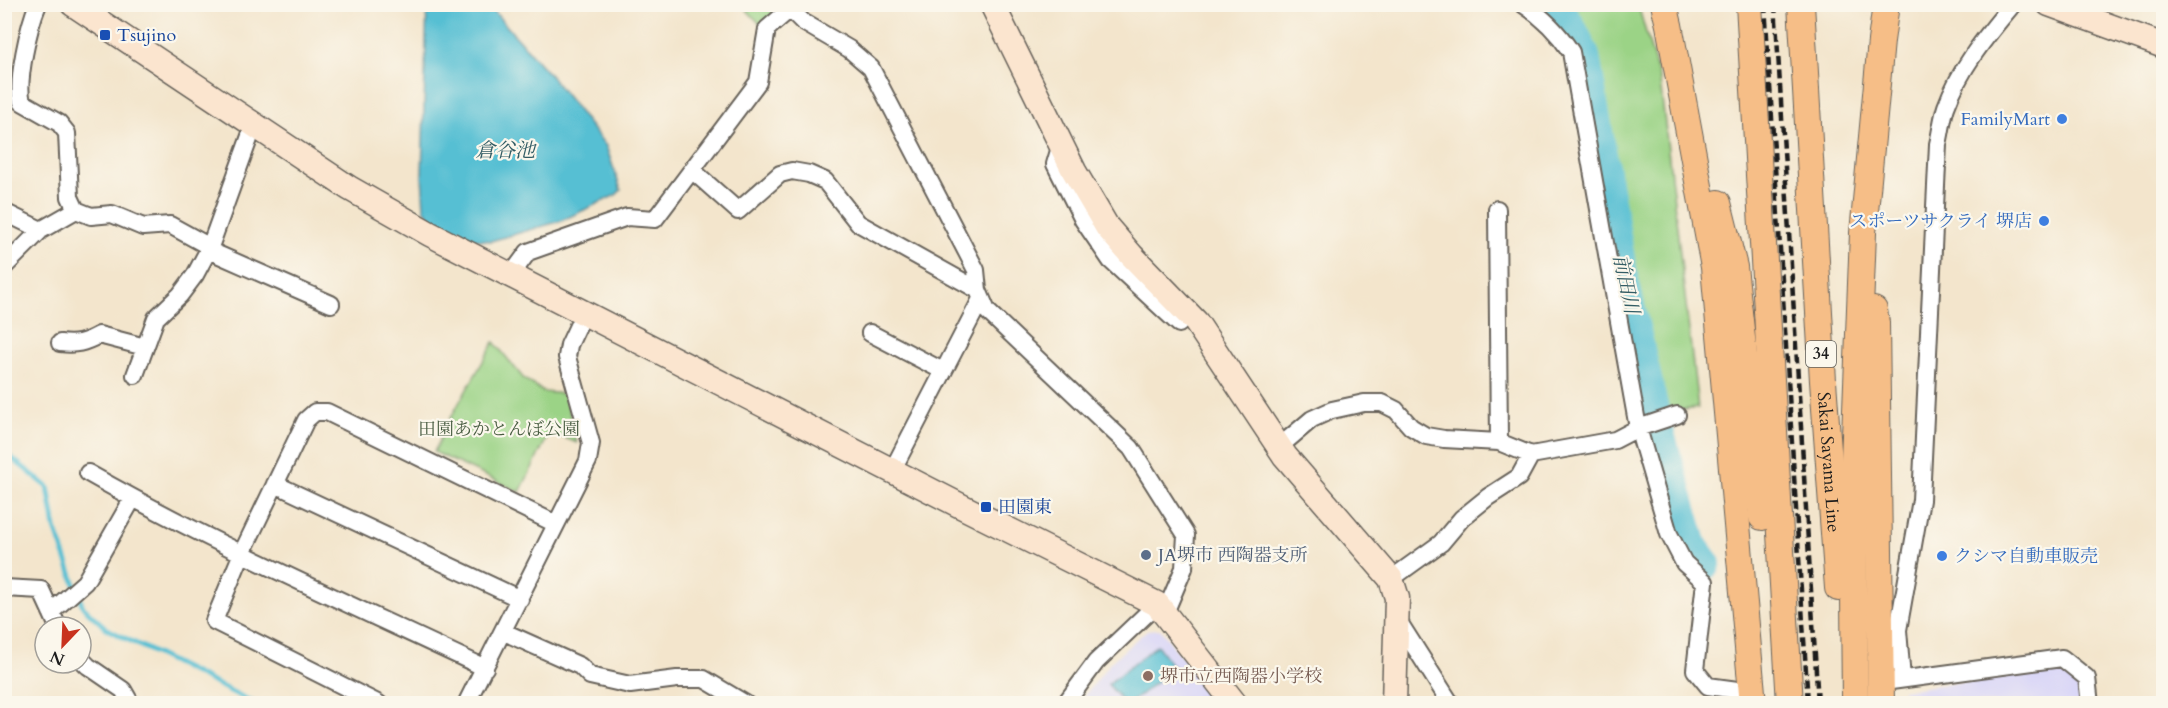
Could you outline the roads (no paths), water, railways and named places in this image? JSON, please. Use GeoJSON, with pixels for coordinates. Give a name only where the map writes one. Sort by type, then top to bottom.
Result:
{"type":"FeatureCollection","features":[{"type":"Feature","properties":{"kind":"main road"},"geometry":{"type":"LineString","coordinates":[[1749,4],[1790,704]]}},
{"type":"Feature","properties":{"kind":"main road","name":"Sakai Sayama Line"},"geometry":{"type":"LineString","coordinates":[[1801,4],[1822,369],[1845,704]]}},
{"type":"Feature","properties":{"kind":"main road"},"geometry":{"type":"LineString","coordinates":[[1855,704],[1852,486],[1863,233],[1886,4]]}},
{"type":"Feature","properties":{"kind":"main road"},"geometry":{"type":"LineString","coordinates":[[1666,15],[1698,125],[1734,267],[1764,532],[1785,629]]}},
{"type":"Feature","properties":{"kind":"main road"},"geometry":{"type":"LineString","coordinates":[[1666,15],[1714,267],[1752,698]]}},
{"type":"Feature","properties":{"kind":"main road"},"geometry":{"type":"LineString","coordinates":[[1863,233],[1876,323],[1887,689]]}},
{"type":"Feature","properties":{"kind":"street"},"geometry":{"type":"LineString","coordinates":[[38,4],[28,36],[19,90],[22,102],[59,123],[67,133],[69,190],[76,210],[92,216],[112,214],[143,227],[170,225],[209,248],[331,304]]}},
{"type":"Feature","properties":{"kind":"street"},"geometry":{"type":"LineString","coordinates":[[73,4],[350,188],[430,234],[1161,609],[1235,704]]}},
{"type":"Feature","properties":{"kind":"street"},"geometry":{"type":"LineString","coordinates":[[992,4],[1060,144],[1107,227],[1196,322],[1279,447],[1391,579],[1397,598],[1394,704]]}},
{"type":"Feature","properties":{"kind":"street"},"geometry":{"type":"LineString","coordinates":[[1522,4],[1539,15],[1562,37],[1571,52],[1638,427],[1669,534],[1684,563],[1706,582],[1695,670],[1708,687],[1752,698]]}},
{"type":"Feature","properties":{"kind":"street"},"geometry":{"type":"LineString","coordinates":[[2013,4],[1983,38],[1958,79],[1945,109],[1938,144],[1920,500],[1887,689],[2062,658],[2087,678],[2090,704]]}},
{"type":"Feature","properties":{"kind":"street"},"geometry":{"type":"LineString","coordinates":[[2049,4],[2163,46]]}},
{"type":"Feature","properties":{"kind":"street"},"geometry":{"type":"LineString","coordinates":[[511,275],[528,252],[627,217],[655,219],[758,82],[767,29],[787,7],[803,22],[849,49],[871,68],[976,270],[980,294],[987,311],[1131,448],[1186,535],[1184,568],[1161,609],[1096,662],[1065,704]]}},
{"type":"Feature","properties":{"kind":"street"},"geometry":{"type":"LineString","coordinates":[[135,375],[156,318],[180,295],[195,275],[209,248],[254,125]]}},
{"type":"Feature","properties":{"kind":"street"},"geometry":{"type":"LineString","coordinates":[[693,171],[738,211],[780,174],[792,171],[809,174],[825,182],[858,223],[980,294]]}},
{"type":"Feature","properties":{"kind":"street"},"geometry":{"type":"LineString","coordinates":[[1497,209],[1499,442]]}},
{"type":"Feature","properties":{"kind":"street"},"geometry":{"type":"LineString","coordinates":[[4,267],[41,230],[76,210]]}},
{"type":"Feature","properties":{"kind":"street"},"geometry":{"type":"LineString","coordinates":[[4,212],[41,230]]}},
{"type":"Feature","properties":{"kind":"street"},"geometry":{"type":"LineString","coordinates":[[892,471],[980,294]]}},
{"type":"Feature","properties":{"kind":"street"},"geometry":{"type":"LineString","coordinates":[[466,704],[588,461],[591,443],[567,357],[569,345],[584,313]]}},
{"type":"Feature","properties":{"kind":"street"},"geometry":{"type":"LineString","coordinates":[[870,333],[943,371]]}},
{"type":"Feature","properties":{"kind":"street"},"geometry":{"type":"LineString","coordinates":[[60,343],[75,345],[99,335],[145,347]]}},
{"type":"Feature","properties":{"kind":"street"},"geometry":{"type":"LineString","coordinates":[[1279,447],[1312,419],[1332,410],[1364,402],[1382,403],[1396,410],[1411,427],[1426,436],[1444,440],[1499,442],[1531,455],[1615,440],[1638,427],[1673,416]]}},
{"type":"Feature","properties":{"kind":"street"},"geometry":{"type":"LineString","coordinates":[[379,704],[214,621],[242,553],[306,420],[315,412],[327,412],[556,524]]}},
{"type":"Feature","properties":{"kind":"street"},"geometry":{"type":"LineString","coordinates":[[1391,579],[1441,543],[1462,518],[1488,496],[1519,477],[1531,455]]}},
{"type":"Feature","properties":{"kind":"street"},"geometry":{"type":"LineString","coordinates":[[88,473],[242,553],[485,668]]}},
{"type":"Feature","properties":{"kind":"street"},"geometry":{"type":"LineString","coordinates":[[275,484],[520,599]]}},
{"type":"Feature","properties":{"kind":"street"},"geometry":{"type":"LineString","coordinates":[[59,615],[85,582],[133,498]]}},
{"type":"Feature","properties":{"kind":"street"},"geometry":{"type":"LineString","coordinates":[[4,588],[41,590],[53,615]]}},
{"type":"Feature","properties":{"kind":"street"},"geometry":{"type":"LineString","coordinates":[[1396,618],[1451,704]]}},
{"type":"Feature","properties":{"kind":"street"},"geometry":{"type":"LineString","coordinates":[[504,632],[580,666],[591,676],[630,684],[677,679],[704,679],[746,704]]}},
{"type":"Feature","properties":{"kind":"street"},"geometry":{"type":"LineString","coordinates":[[93,669],[123,690],[131,704]]}},
{"type":"Feature","properties":{"kind":"water","name":"倉谷池"},"geometry":{"type":"Polygon","coordinates":[[[427,5],[490,5],[606,146],[621,190],[616,195],[561,221],[491,241],[464,238],[435,223],[424,209],[422,175],[427,5]]]}},
{"type":"Feature","properties":{"kind":"water"},"geometry":{"type":"Polygon","coordinates":[[[1157,645],[1174,668],[1130,703],[1124,703],[1108,684],[1157,645]]]}},
{"type":"Feature","properties":{"kind":"waterway","name":"前田川"},"geometry":{"type":"LineString","coordinates":[[1552,4],[1567,21],[1585,56],[1623,276],[1659,431],[1693,546],[1706,564]]}},
{"type":"Feature","properties":{"kind":"waterway"},"geometry":{"type":"LineString","coordinates":[[4,452],[48,487],[55,528],[83,607],[107,629],[256,704]]}},
{"type":"Feature","properties":{"kind":"railway"},"geometry":{"type":"LineString","coordinates":[[1765,4],[1808,704]]}},
{"type":"Feature","properties":{"kind":"railway"},"geometry":{"type":"LineString","coordinates":[[1775,4],[1818,704]]}},
{"type":"Feature","properties":{"kind":"place","name":"Tsujino"},"geometry":{"type":"Point","coordinates":[105,35]}},
{"type":"Feature","properties":{"kind":"place","name":"FamilyMart"},"geometry":{"type":"Point","coordinates":[2062,119]}},
{"type":"Feature","properties":{"kind":"place","name":"スポーツサクライ 堺店"},"geometry":{"type":"Point","coordinates":[2044,221]}},
{"type":"Feature","properties":{"kind":"place","name":"田園東"},"geometry":{"type":"Point","coordinates":[986,507]}},
{"type":"Feature","properties":{"kind":"place","name":"JA堺市 西陶器支所"},"geometry":{"type":"Point","coordinates":[1146,555]}},
{"type":"Feature","properties":{"kind":"place","name":"クシマ自動車販売"},"geometry":{"type":"Point","coordinates":[1942,556]}},
{"type":"Feature","properties":{"kind":"place","name":"堺市立西陶器小学校"},"geometry":{"type":"Point","coordinates":[1148,676]}},
{"type":"Feature","properties":{"kind":"park label","name":"田園あかとんぼ公園"},"geometry":{"type":"Point","coordinates":[499,429]}}]}
